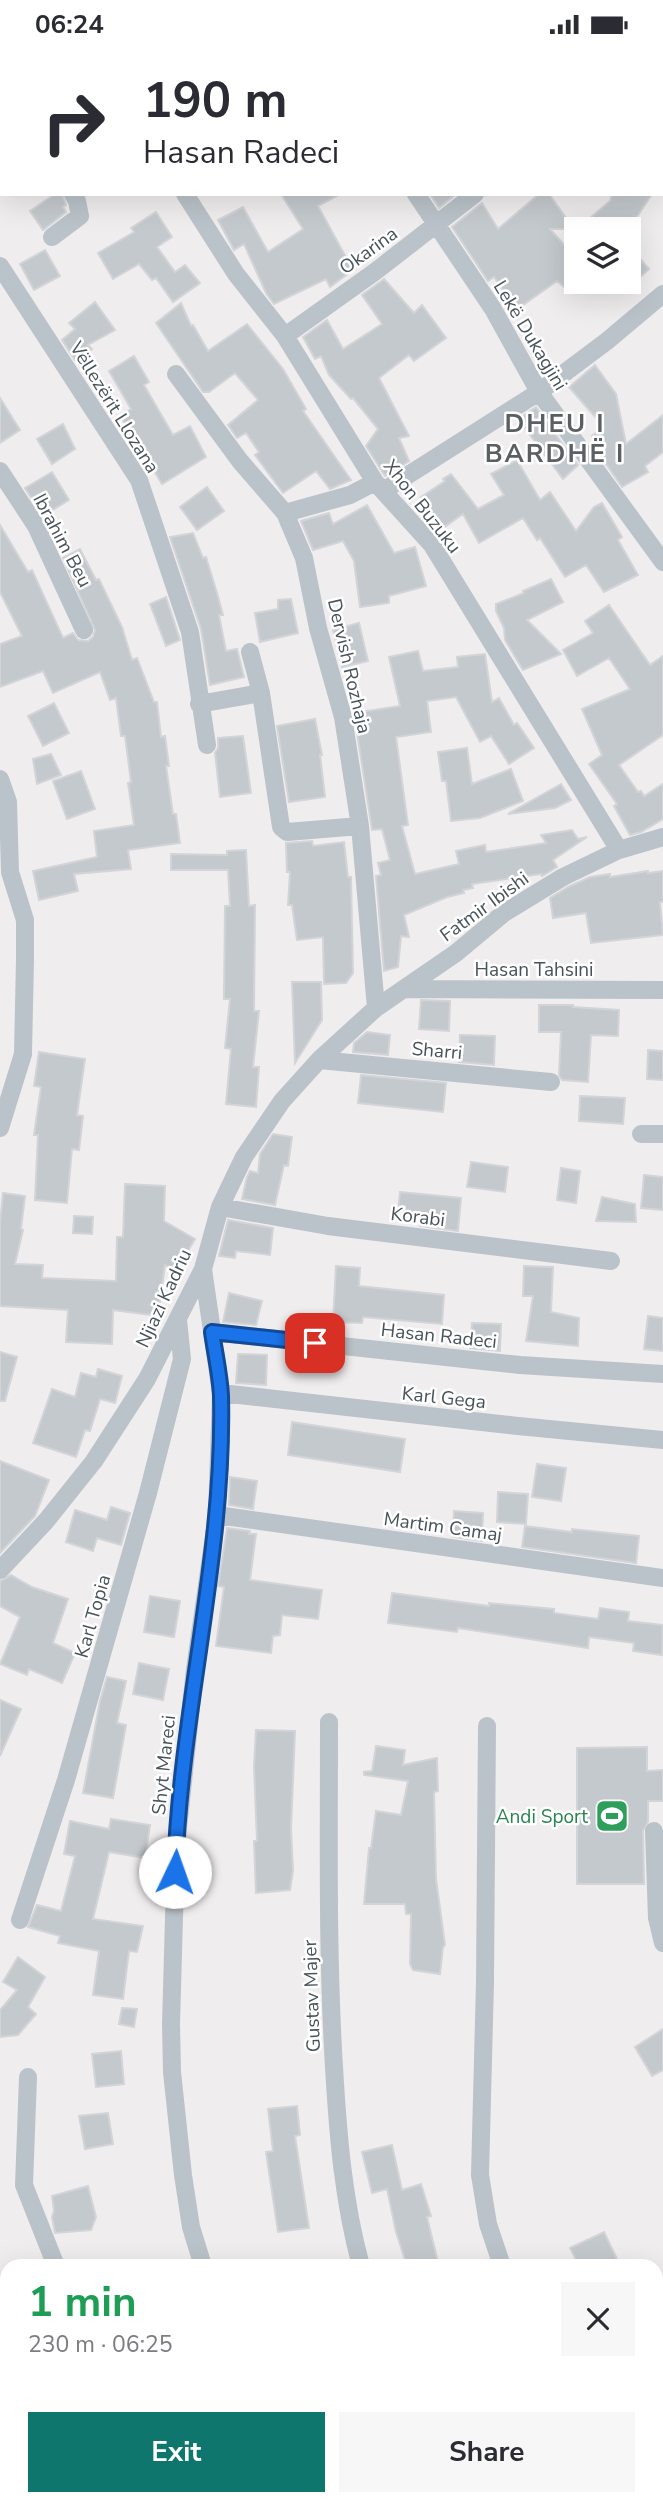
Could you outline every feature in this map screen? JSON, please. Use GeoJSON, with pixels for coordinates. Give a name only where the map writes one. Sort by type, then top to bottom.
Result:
{"type":"FeatureCollection","features":[{"type":"Feature","properties":{"kind":"street"},"geometry":{"type":"LineString","coordinates":[[52,237],[80,216],[74,196]]}},
{"type":"Feature","properties":{"kind":"street","name":"Xhon Buzuku"},"geometry":{"type":"LineString","coordinates":[[186,196],[236,274],[285,336],[379,486],[432,545],[619,850]]}},
{"type":"Feature","properties":{"kind":"street","name":"Lekë Dukagjini"},"geometry":{"type":"LineString","coordinates":[[417,196],[492,309],[540,392],[663,562]]}},
{"type":"Feature","properties":{"kind":"street","name":"Okarina"},"geometry":{"type":"LineString","coordinates":[[285,336],[472,196]]}},
{"type":"Feature","properties":{"kind":"street","name":"Vëllezërit Llozana"},"geometry":{"type":"LineString","coordinates":[[1,272],[139,480],[190,632],[207,745]]}},
{"type":"Feature","properties":{"kind":"street"},"geometry":{"type":"LineString","coordinates":[[285,513],[379,486],[540,392],[663,294]]}},
{"type":"Feature","properties":{"kind":"street","name":"Dervish Rozhaja"},"geometry":{"type":"LineString","coordinates":[[176,374],[240,461],[285,513],[304,558],[318,628],[343,717],[360,826],[376,1008]]}},
{"type":"Feature","properties":{"kind":"street","name":"Ibrahim Beu"},"geometry":{"type":"LineString","coordinates":[[0,471],[36,526],[84,630]]}},
{"type":"Feature","properties":{"kind":"street"},"geometry":{"type":"LineString","coordinates":[[250,652],[261,693],[281,827],[287,832],[360,826]]}},
{"type":"Feature","properties":{"kind":"street"},"geometry":{"type":"LineString","coordinates":[[199,704],[261,693]]}},
{"type":"Feature","properties":{"kind":"street"},"geometry":{"type":"LineString","coordinates":[[0,779],[8,802],[5,870],[25,920],[23,1054],[0,1128]]}},
{"type":"Feature","properties":{"kind":"street","name":"Fatmir Ibishi"},"geometry":{"type":"LineString","coordinates":[[376,1008],[456,953],[504,913],[563,877],[619,850],[663,837]]}},
{"type":"Feature","properties":{"kind":"street","name":"Hasan Tahsini"},"geometry":{"type":"LineString","coordinates":[[404,989],[663,991]]}},
{"type":"Feature","properties":{"kind":"street","name":"Njiazi Kadriu"},"geometry":{"type":"LineString","coordinates":[[0,1570],[46,1521],[94,1461],[147,1379],[203,1269],[220,1207],[256,1138],[282,1101],[319,1060],[376,1008]]}},
{"type":"Feature","properties":{"kind":"street","name":"Sharri"},"geometry":{"type":"LineString","coordinates":[[319,1060],[551,1082]]}},
{"type":"Feature","properties":{"kind":"street"},"geometry":{"type":"LineString","coordinates":[[641,1134],[663,1134]]}},
{"type":"Feature","properties":{"kind":"street","name":"Korabi"},"geometry":{"type":"LineString","coordinates":[[220,1207],[328,1226],[611,1261]]}},
{"type":"Feature","properties":{"kind":"street","name":"Shyt Mareci"},"geometry":{"type":"LineString","coordinates":[[201,2259],[191,2227],[183,2175],[172,2072],[171,2024],[176,1847],[195,1669],[217,1515],[221,1393],[203,1269]]}},
{"type":"Feature","properties":{"kind":"street","name":"Karl Topia"},"geometry":{"type":"LineString","coordinates":[[20,1920],[66,1780],[148,1493],[182,1359],[177,1320]]}},
{"type":"Feature","properties":{"kind":"street","name":"Hasan Radeci"},"geometry":{"type":"LineString","coordinates":[[212,1332],[520,1365],[663,1374]]}},
{"type":"Feature","properties":{"kind":"street","name":"Karl Gega"},"geometry":{"type":"LineString","coordinates":[[221,1393],[663,1440]]}},
{"type":"Feature","properties":{"kind":"street","name":"Martim Camaj"},"geometry":{"type":"LineString","coordinates":[[217,1515],[663,1578]]}},
{"type":"Feature","properties":{"kind":"street","name":"Gustav Majer"},"geometry":{"type":"LineString","coordinates":[[329,1722],[331,2021],[340,2159],[348,2213],[359,2259]]}},
{"type":"Feature","properties":{"kind":"street"},"geometry":{"type":"LineString","coordinates":[[487,1726],[480,2175],[488,2224],[500,2259]]}},
{"type":"Feature","properties":{"kind":"street"},"geometry":{"type":"LineString","coordinates":[[654,1831],[657,1918],[663,1943]]}},
{"type":"Feature","properties":{"kind":"street"},"geometry":{"type":"LineString","coordinates":[[28,2077],[24,2185],[53,2259]]}},
{"type":"Feature","properties":{"kind":"building"},"geometry":{"type":"Polygon","coordinates":[[[52,196],[63,196],[66,205],[63,207],[66,212],[43,230],[30,211],[52,196]]]}},
{"type":"Feature","properties":{"kind":"building"},"geometry":{"type":"Polygon","coordinates":[[[282,196],[336,196],[318,206],[353,270],[330,287],[326,279],[274,304],[266,293],[244,244],[234,250],[218,220],[243,207],[268,252],[303,229],[282,196]]]}},
{"type":"Feature","properties":{"kind":"building"},"geometry":{"type":"Polygon","coordinates":[[[431,196],[454,196],[439,208],[431,196]]]}},
{"type":"Feature","properties":{"kind":"building"},"geometry":{"type":"Polygon","coordinates":[[[537,196],[550,196],[565,217],[564,229],[550,229],[564,245],[564,287],[557,281],[516,310],[494,277],[488,281],[452,227],[482,203],[498,229],[537,196]]]}},
{"type":"Feature","properties":{"kind":"building"},"geometry":{"type":"Polygon","coordinates":[[[611,196],[651,196],[637,217],[591,217],[610,201],[611,196]]]}},
{"type":"Feature","properties":{"kind":"building"},"geometry":{"type":"Polygon","coordinates":[[[156,212],[172,237],[157,247],[175,272],[185,265],[200,283],[173,302],[156,278],[152,280],[139,264],[113,279],[98,253],[134,232],[131,228],[156,212]]]}},
{"type":"Feature","properties":{"kind":"building"},"geometry":{"type":"Polygon","coordinates":[[[45,250],[60,276],[34,290],[20,264],[45,250]]]}},
{"type":"Feature","properties":{"kind":"building"},"geometry":{"type":"Polygon","coordinates":[[[641,260],[649,269],[641,277],[641,260]]]}},
{"type":"Feature","properties":{"kind":"building"},"geometry":{"type":"Polygon","coordinates":[[[384,279],[414,313],[422,305],[446,338],[414,361],[409,355],[379,378],[409,436],[399,438],[409,461],[385,476],[366,446],[378,429],[353,398],[351,399],[329,375],[321,356],[315,359],[303,337],[327,320],[343,349],[382,324],[362,295],[384,279]]]}},
{"type":"Feature","properties":{"kind":"building"},"geometry":{"type":"Polygon","coordinates":[[[95,302],[115,330],[88,345],[92,349],[75,360],[62,340],[75,329],[69,323],[95,302]]]}},
{"type":"Feature","properties":{"kind":"building"},"geometry":{"type":"Polygon","coordinates":[[[181,303],[191,326],[193,325],[208,351],[247,324],[283,369],[306,409],[303,411],[351,480],[330,489],[316,471],[283,493],[255,455],[259,452],[246,433],[237,438],[228,425],[258,400],[235,373],[209,392],[203,392],[156,323],[181,303]]]}},
{"type":"Feature","properties":{"kind":"building"},"geometry":{"type":"Polygon","coordinates":[[[134,356],[149,382],[144,385],[173,435],[190,426],[206,457],[162,484],[136,441],[126,440],[122,433],[126,424],[119,416],[131,409],[109,371],[134,356]]]}},
{"type":"Feature","properties":{"kind":"building"},"geometry":{"type":"Polygon","coordinates":[[[595,365],[616,394],[626,444],[663,415],[663,452],[645,466],[648,472],[622,487],[595,448],[592,436],[604,427],[569,387],[595,365]]]}},
{"type":"Feature","properties":{"kind":"building"},"geometry":{"type":"Polygon","coordinates":[[[0,398],[20,430],[0,443],[0,398]]]}},
{"type":"Feature","properties":{"kind":"building"},"geometry":{"type":"Polygon","coordinates":[[[536,407],[578,465],[563,479],[518,419],[536,407]]]}},
{"type":"Feature","properties":{"kind":"building"},"geometry":{"type":"Polygon","coordinates":[[[63,424],[75,449],[52,464],[37,439],[63,424]]]}},
{"type":"Feature","properties":{"kind":"building"},"geometry":{"type":"Polygon","coordinates":[[[517,460],[540,500],[550,492],[576,531],[594,507],[602,503],[622,537],[618,540],[638,575],[604,592],[586,565],[565,577],[540,538],[537,540],[523,518],[479,543],[463,514],[443,528],[421,497],[451,474],[478,509],[504,495],[491,474],[517,460]]]}},
{"type":"Feature","properties":{"kind":"building"},"geometry":{"type":"Polygon","coordinates":[[[52,472],[69,500],[43,516],[25,488],[52,472]]]}},
{"type":"Feature","properties":{"kind":"building"},"geometry":{"type":"Polygon","coordinates":[[[207,487],[224,511],[197,530],[180,507],[207,487]]]}},
{"type":"Feature","properties":{"kind":"building"},"geometry":{"type":"Polygon","coordinates":[[[367,505],[394,553],[415,547],[426,586],[389,596],[389,603],[360,607],[354,561],[343,541],[313,550],[301,521],[329,513],[333,524],[367,505]]]}},
{"type":"Feature","properties":{"kind":"building"},"geometry":{"type":"Polygon","coordinates":[[[0,525],[28,572],[32,570],[63,638],[73,633],[78,640],[88,641],[95,630],[63,558],[80,549],[96,580],[99,579],[122,627],[132,660],[137,658],[154,702],[157,702],[161,737],[165,736],[169,766],[166,766],[180,843],[128,850],[131,869],[74,874],[78,891],[39,900],[33,871],[97,857],[94,831],[134,825],[128,783],[131,782],[125,736],[121,736],[116,698],[110,700],[100,672],[53,693],[43,671],[0,687],[0,644],[22,636],[0,592],[0,525]]]}},
{"type":"Feature","properties":{"kind":"building"},"geometry":{"type":"Polygon","coordinates":[[[193,533],[203,558],[206,557],[217,593],[223,615],[219,615],[226,651],[237,649],[244,677],[210,685],[201,629],[170,537],[193,533]]]}},
{"type":"Feature","properties":{"kind":"building"},"geometry":{"type":"Polygon","coordinates":[[[551,579],[563,602],[527,620],[561,654],[523,670],[505,640],[496,604],[551,579]]]}},
{"type":"Feature","properties":{"kind":"building"},"geometry":{"type":"Polygon","coordinates":[[[166,597],[180,640],[166,646],[150,604],[166,597]]]}},
{"type":"Feature","properties":{"kind":"building"},"geometry":{"type":"Polygon","coordinates":[[[291,599],[298,633],[260,642],[255,613],[278,609],[278,600],[291,599]]]}},
{"type":"Feature","properties":{"kind":"building"},"geometry":{"type":"Polygon","coordinates":[[[609,605],[650,665],[663,656],[663,735],[619,765],[638,792],[641,791],[644,796],[663,784],[663,819],[630,835],[614,806],[617,804],[589,764],[602,755],[582,709],[630,689],[609,658],[577,676],[563,650],[593,633],[585,621],[609,605]]]}},
{"type":"Feature","properties":{"kind":"building"},"geometry":{"type":"Polygon","coordinates":[[[359,623],[368,661],[342,667],[333,630],[359,623]]]}},
{"type":"Feature","properties":{"kind":"building"},"geometry":{"type":"Polygon","coordinates":[[[418,651],[423,671],[458,667],[457,657],[485,654],[492,702],[499,698],[514,725],[517,723],[534,748],[509,764],[491,736],[480,742],[456,697],[427,701],[431,732],[396,737],[408,825],[402,826],[415,874],[459,864],[456,851],[485,845],[486,852],[546,843],[541,835],[572,830],[578,839],[587,837],[553,860],[557,867],[542,876],[541,874],[472,884],[473,888],[463,890],[464,893],[404,915],[409,937],[401,936],[398,967],[384,971],[376,876],[381,875],[378,863],[390,860],[382,829],[372,830],[354,713],[400,706],[389,657],[418,651]]]}},
{"type":"Feature","properties":{"kind":"building"},"geometry":{"type":"Polygon","coordinates":[[[54,703],[69,733],[43,746],[28,716],[54,703]]]}},
{"type":"Feature","properties":{"kind":"building"},"geometry":{"type":"Polygon","coordinates":[[[315,719],[322,755],[325,797],[289,802],[277,726],[315,719]]]}},
{"type":"Feature","properties":{"kind":"building"},"geometry":{"type":"Polygon","coordinates":[[[243,736],[251,793],[220,797],[215,753],[218,738],[243,736]]]}},
{"type":"Feature","properties":{"kind":"building"},"geometry":{"type":"Polygon","coordinates":[[[467,748],[472,784],[511,769],[523,801],[480,818],[451,821],[446,781],[442,781],[438,752],[467,748]]]}},
{"type":"Feature","properties":{"kind":"building"},"geometry":{"type":"Polygon","coordinates":[[[51,754],[61,775],[37,784],[33,759],[51,754]]]}},
{"type":"Feature","properties":{"kind":"building"},"geometry":{"type":"Polygon","coordinates":[[[81,771],[95,809],[67,819],[53,781],[81,771]]]}},
{"type":"Feature","properties":{"kind":"building"},"geometry":{"type":"Polygon","coordinates":[[[561,784],[571,800],[555,808],[508,814],[561,784]]]}},
{"type":"Feature","properties":{"kind":"building"},"geometry":{"type":"Polygon","coordinates":[[[312,841],[313,846],[344,842],[348,877],[351,877],[353,973],[346,983],[324,984],[323,937],[297,940],[292,905],[288,905],[290,872],[287,872],[286,843],[312,841]]]}},
{"type":"Feature","properties":{"kind":"building"},"geometry":{"type":"Polygon","coordinates":[[[246,850],[249,906],[255,905],[254,1011],[259,1011],[253,1067],[259,1067],[256,1107],[226,1104],[231,1049],[225,1048],[230,999],[224,999],[225,906],[230,906],[228,870],[171,870],[171,854],[227,855],[227,851],[246,850]]]}},
{"type":"Feature","properties":{"kind":"building"},"geometry":{"type":"Polygon","coordinates":[[[663,871],[663,902],[660,902],[663,935],[591,943],[586,913],[553,918],[550,898],[568,887],[590,877],[663,871]]]}},
{"type":"Feature","properties":{"kind":"building"},"geometry":{"type":"Polygon","coordinates":[[[292,982],[321,982],[322,1020],[295,1063],[292,982]]]}},
{"type":"Feature","properties":{"kind":"building"},"geometry":{"type":"Polygon","coordinates":[[[421,1000],[450,1001],[449,1031],[419,1029],[421,1000]]]}},
{"type":"Feature","properties":{"kind":"building"},"geometry":{"type":"Polygon","coordinates":[[[539,1005],[573,1005],[619,1010],[618,1036],[591,1035],[588,1082],[562,1080],[559,1075],[561,1032],[539,1032],[539,1005]]]}},
{"type":"Feature","properties":{"kind":"building"},"geometry":{"type":"Polygon","coordinates":[[[367,1032],[390,1035],[388,1055],[353,1052],[354,1043],[367,1032]]]}},
{"type":"Feature","properties":{"kind":"building"},"geometry":{"type":"Polygon","coordinates":[[[460,1035],[495,1036],[494,1065],[459,1062],[460,1035]]]}},
{"type":"Feature","properties":{"kind":"building"},"geometry":{"type":"Polygon","coordinates":[[[648,1050],[663,1051],[663,1080],[647,1079],[648,1050]]]}},
{"type":"Feature","properties":{"kind":"building"},"geometry":{"type":"Polygon","coordinates":[[[39,1052],[85,1059],[77,1115],[83,1116],[79,1150],[72,1149],[67,1203],[35,1200],[38,1135],[34,1135],[41,1087],[34,1086],[39,1052]]]}},
{"type":"Feature","properties":{"kind":"building"},"geometry":{"type":"Polygon","coordinates":[[[361,1075],[446,1083],[443,1112],[358,1103],[361,1075]]]}},
{"type":"Feature","properties":{"kind":"building"},"geometry":{"type":"Polygon","coordinates":[[[580,1096],[625,1098],[623,1124],[579,1121],[580,1096]]]}},
{"type":"Feature","properties":{"kind":"building"},"geometry":{"type":"Polygon","coordinates":[[[273,1134],[292,1137],[288,1166],[284,1165],[275,1205],[242,1199],[247,1177],[250,1171],[258,1173],[260,1154],[273,1134]]]}},
{"type":"Feature","properties":{"kind":"building"},"geometry":{"type":"Polygon","coordinates":[[[471,1162],[508,1167],[505,1192],[467,1187],[471,1162]]]}},
{"type":"Feature","properties":{"kind":"building"},"geometry":{"type":"Polygon","coordinates":[[[561,1168],[580,1171],[576,1203],[557,1200],[561,1168]]]}},
{"type":"Feature","properties":{"kind":"building"},"geometry":{"type":"Polygon","coordinates":[[[644,1175],[663,1177],[663,1210],[641,1208],[644,1175]]]}},
{"type":"Feature","properties":{"kind":"building"},"geometry":{"type":"Polygon","coordinates":[[[125,1184],[165,1186],[164,1221],[195,1239],[176,1271],[165,1265],[158,1316],[113,1310],[112,1344],[66,1342],[68,1310],[0,1306],[0,1223],[3,1193],[25,1196],[23,1230],[15,1264],[43,1265],[42,1278],[116,1281],[117,1237],[123,1237],[125,1184]]]}},
{"type":"Feature","properties":{"kind":"building"},"geometry":{"type":"Polygon","coordinates":[[[400,1192],[461,1198],[458,1231],[420,1226],[421,1213],[398,1211],[400,1192]]]}},
{"type":"Feature","properties":{"kind":"building"},"geometry":{"type":"Polygon","coordinates":[[[602,1197],[635,1204],[636,1222],[596,1221],[602,1197]]]}},
{"type":"Feature","properties":{"kind":"building"},"geometry":{"type":"Polygon","coordinates":[[[74,1216],[93,1217],[92,1234],[73,1233],[74,1216]]]}},
{"type":"Feature","properties":{"kind":"building"},"geometry":{"type":"Polygon","coordinates":[[[228,1220],[273,1228],[270,1255],[236,1251],[235,1258],[219,1256],[228,1220]]]}},
{"type":"Feature","properties":{"kind":"building"},"geometry":{"type":"Polygon","coordinates":[[[336,1266],[360,1268],[359,1286],[444,1295],[442,1324],[363,1317],[362,1323],[333,1322],[336,1266]]]}},
{"type":"Feature","properties":{"kind":"building"},"geometry":{"type":"Polygon","coordinates":[[[524,1266],[553,1267],[551,1312],[579,1318],[578,1346],[526,1341],[533,1296],[523,1296],[524,1266]]]}},
{"type":"Feature","properties":{"kind":"building"},"geometry":{"type":"Polygon","coordinates":[[[229,1293],[262,1301],[256,1325],[223,1322],[229,1293]]]}},
{"type":"Feature","properties":{"kind":"building"},"geometry":{"type":"Polygon","coordinates":[[[648,1316],[663,1318],[663,1351],[644,1349],[648,1316]]]}},
{"type":"Feature","properties":{"kind":"building"},"geometry":{"type":"Polygon","coordinates":[[[472,1323],[501,1324],[500,1351],[470,1348],[472,1323]]]}},
{"type":"Feature","properties":{"kind":"building"},"geometry":{"type":"Polygon","coordinates":[[[0,1352],[17,1357],[5,1401],[0,1401],[0,1352]]]}},
{"type":"Feature","properties":{"kind":"building"},"geometry":{"type":"Polygon","coordinates":[[[238,1354],[267,1355],[266,1385],[236,1383],[238,1354]]]}},
{"type":"Feature","properties":{"kind":"building"},"geometry":{"type":"Polygon","coordinates":[[[98,1369],[122,1376],[115,1403],[100,1399],[90,1431],[85,1430],[76,1457],[33,1443],[52,1389],[75,1397],[81,1373],[96,1377],[98,1369]]]}},
{"type":"Feature","properties":{"kind":"building"},"geometry":{"type":"Polygon","coordinates":[[[292,1422],[405,1439],[400,1472],[288,1455],[292,1422]]]}},
{"type":"Feature","properties":{"kind":"building"},"geometry":{"type":"Polygon","coordinates":[[[0,1461],[49,1480],[35,1516],[0,1553],[0,1461]]]}},
{"type":"Feature","properties":{"kind":"building"},"geometry":{"type":"Polygon","coordinates":[[[537,1464],[566,1468],[561,1501],[532,1497],[537,1464]]]}},
{"type":"Feature","properties":{"kind":"building"},"geometry":{"type":"Polygon","coordinates":[[[230,1477],[257,1481],[253,1509],[229,1505],[230,1477]]]}},
{"type":"Feature","properties":{"kind":"building"},"geometry":{"type":"Polygon","coordinates":[[[498,1492],[528,1494],[526,1524],[497,1522],[498,1492]]]}},
{"type":"Feature","properties":{"kind":"building"},"geometry":{"type":"Polygon","coordinates":[[[111,1507],[130,1513],[121,1545],[97,1538],[93,1551],[66,1542],[75,1510],[107,1520],[111,1507]]]}},
{"type":"Feature","properties":{"kind":"building"},"geometry":{"type":"Polygon","coordinates":[[[454,1511],[483,1513],[482,1541],[453,1537],[454,1511]]]}},
{"type":"Feature","properties":{"kind":"building"},"geometry":{"type":"Polygon","coordinates":[[[525,1526],[639,1536],[636,1563],[522,1547],[525,1526]]]}},
{"type":"Feature","properties":{"kind":"building"},"geometry":{"type":"Polygon","coordinates":[[[227,1528],[256,1534],[250,1580],[322,1590],[318,1619],[282,1615],[280,1635],[273,1636],[271,1653],[216,1646],[224,1587],[218,1586],[227,1528]]]}},
{"type":"Feature","properties":{"kind":"building"},"geometry":{"type":"Polygon","coordinates":[[[11,1575],[32,1587],[68,1599],[53,1643],[75,1653],[62,1683],[29,1669],[27,1675],[0,1664],[20,1617],[0,1606],[0,1581],[11,1575]]]}},
{"type":"Feature","properties":{"kind":"building"},"geometry":{"type":"Polygon","coordinates":[[[392,1593],[489,1606],[489,1603],[554,1609],[554,1613],[598,1619],[600,1608],[629,1612],[628,1621],[663,1625],[662,1655],[633,1651],[634,1643],[589,1637],[588,1648],[458,1628],[457,1632],[388,1623],[392,1593]]]}},
{"type":"Feature","properties":{"kind":"building"},"geometry":{"type":"Polygon","coordinates":[[[150,1596],[180,1601],[174,1637],[144,1632],[150,1596]]]}},
{"type":"Feature","properties":{"kind":"building"},"geometry":{"type":"Polygon","coordinates":[[[139,1663],[169,1669],[163,1700],[133,1694],[139,1663]]]}},
{"type":"Feature","properties":{"kind":"building"},"geometry":{"type":"Polygon","coordinates":[[[107,1677],[126,1681],[117,1723],[126,1725],[113,1798],[83,1793],[107,1677]]]}},
{"type":"Feature","properties":{"kind":"building"},"geometry":{"type":"Polygon","coordinates":[[[0,1700],[21,1709],[0,1756],[0,1700]]]}},
{"type":"Feature","properties":{"kind":"building"},"geometry":{"type":"Polygon","coordinates":[[[256,1730],[295,1731],[291,1829],[293,1871],[290,1890],[256,1893],[256,1730]]]}},
{"type":"Feature","properties":{"kind":"building"},"geometry":{"type":"Polygon","coordinates":[[[376,1746],[405,1750],[403,1765],[437,1758],[438,1791],[434,1792],[436,1879],[445,1945],[440,1974],[413,1970],[410,1964],[411,1914],[406,1914],[405,1904],[364,1904],[369,1848],[376,1811],[401,1815],[408,1781],[364,1775],[364,1772],[372,1771],[376,1746]]]}},
{"type":"Feature","properties":{"kind":"building","name":"Andi Sport"},"geometry":{"type":"Polygon","coordinates":[[[647,1747],[647,1771],[663,1770],[663,1801],[648,1801],[648,1822],[643,1831],[644,1884],[577,1884],[577,1748],[647,1747]]]}},
{"type":"Feature","properties":{"kind":"building"},"geometry":{"type":"Polygon","coordinates":[[[111,1819],[150,1825],[145,1858],[109,1852],[93,1919],[143,1926],[137,1952],[129,1951],[123,1999],[93,1995],[99,1951],[58,1943],[60,1936],[28,1927],[37,1905],[61,1911],[75,1856],[64,1854],[70,1821],[109,1829],[111,1819]]]}},
{"type":"Feature","properties":{"kind":"building"},"geometry":{"type":"Polygon","coordinates":[[[18,1957],[45,1977],[28,2007],[36,2014],[18,2035],[0,2037],[0,2010],[17,1990],[3,1982],[18,1957]]]}},
{"type":"Feature","properties":{"kind":"building"},"geometry":{"type":"Polygon","coordinates":[[[122,2008],[137,2009],[134,2027],[119,2024],[122,2008]]]}},
{"type":"Feature","properties":{"kind":"building"},"geometry":{"type":"Polygon","coordinates":[[[663,2029],[663,2070],[652,2076],[635,2047],[663,2029]]]}},
{"type":"Feature","properties":{"kind":"building"},"geometry":{"type":"Polygon","coordinates":[[[121,2051],[124,2084],[96,2087],[92,2054],[121,2051]]]}},
{"type":"Feature","properties":{"kind":"building"},"geometry":{"type":"Polygon","coordinates":[[[297,2106],[300,2135],[295,2136],[309,2228],[278,2232],[266,2152],[273,2151],[268,2109],[297,2106]]]}},
{"type":"Feature","properties":{"kind":"building"},"geometry":{"type":"Polygon","coordinates":[[[108,2113],[113,2144],[85,2149],[79,2116],[108,2113]]]}},
{"type":"Feature","properties":{"kind":"building"},"geometry":{"type":"Polygon","coordinates":[[[392,2145],[402,2190],[421,2184],[431,2216],[427,2217],[437,2259],[405,2259],[387,2189],[372,2193],[362,2152],[392,2145]]]}},
{"type":"Feature","properties":{"kind":"building"},"geometry":{"type":"Polygon","coordinates":[[[88,2186],[96,2217],[91,2230],[55,2233],[52,2196],[88,2186]]]}},
{"type":"Feature","properties":{"kind":"building"},"geometry":{"type":"Polygon","coordinates":[[[604,2232],[617,2259],[576,2259],[570,2248],[604,2232]]]}},
{"type":"Feature","properties":{"kind":"place","name":"Andi Sport"},"geometry":{"type":"Point","coordinates":[612,1816]}},
{"type":"Feature","properties":{"kind":"district","name":"DHEU I BARDHË I"},"geometry":{"type":"Point","coordinates":[555,438]}},
{"type":"Feature","properties":{"kind":"route"},"geometry":{"type":"LineString","coordinates":[[175,1872],[195,1669],[217,1515],[221,1393],[212,1332],[315,1343]]}}]}
